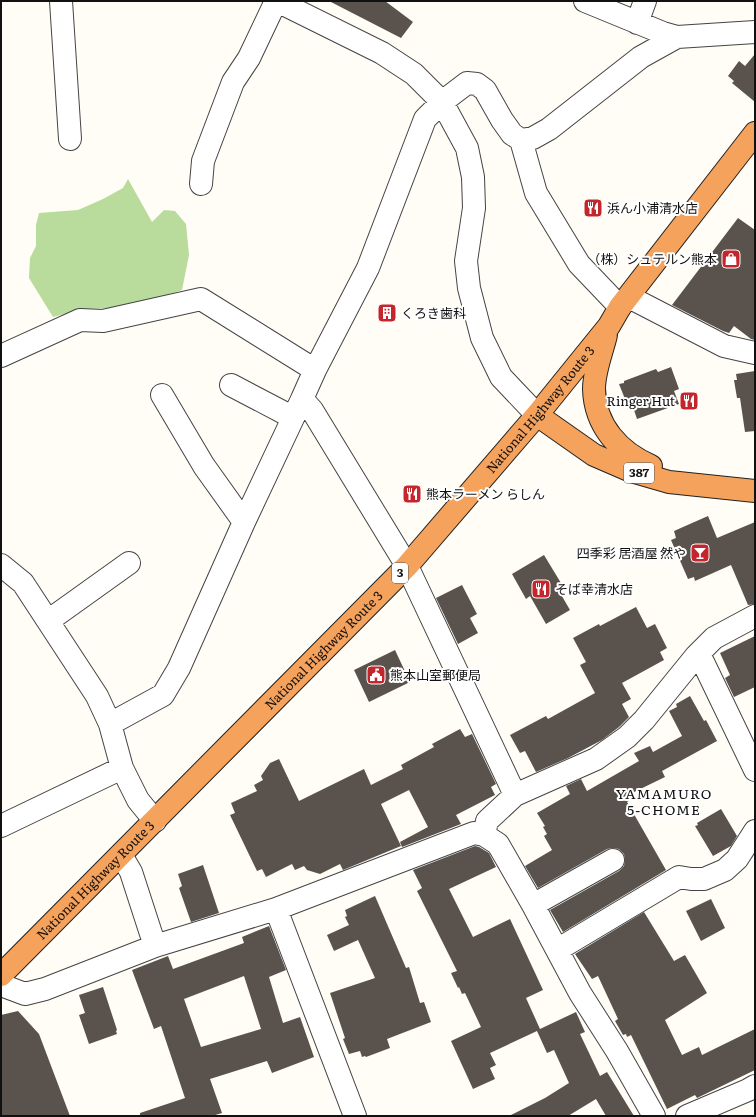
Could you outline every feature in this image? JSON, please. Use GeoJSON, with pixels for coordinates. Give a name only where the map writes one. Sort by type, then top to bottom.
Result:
{"type":"FeatureCollection","features":[{"type":"Feature","properties":{"kind":"highway","name":"National Highway Route 3"},"geometry":{"type":"LineString","coordinates":[[1,975],[407,566],[537,415],[609,326],[624,302],[755,133]]}},
{"type":"Feature","properties":{"kind":"highway"},"geometry":{"type":"LineString","coordinates":[[609,326],[597,370],[594,389],[597,412],[605,428],[609,435],[627,453],[644,463],[691,483]]}},
{"type":"Feature","properties":{"kind":"highway","name":"387"},"geometry":{"type":"LineString","coordinates":[[537,415],[594,455],[632,470],[669,482],[691,483],[755,491]]}},
{"type":"Feature","properties":{"kind":"street"},"geometry":{"type":"LineString","coordinates":[[61,1],[70,139]]}},
{"type":"Feature","properties":{"kind":"street"},"geometry":{"type":"LineString","coordinates":[[202,184],[203,161],[233,82],[249,58],[276,1],[382,53],[414,74],[442,102],[467,148],[473,177],[474,208],[466,261],[469,288],[482,338],[501,378],[537,415]]}},
{"type":"Feature","properties":{"kind":"street"},"geometry":{"type":"LineString","coordinates":[[585,1],[637,24],[663,34],[677,37],[755,32]]}},
{"type":"Feature","properties":{"kind":"street"},"geometry":{"type":"LineString","coordinates":[[637,24],[645,1]]}},
{"type":"Feature","properties":{"kind":"street"},"geometry":{"type":"LineString","coordinates":[[521,140],[533,138],[549,129],[641,57],[677,37]]}},
{"type":"Feature","properties":{"kind":"street"},"geometry":{"type":"LineString","coordinates":[[110,724],[164,695],[179,668],[244,522],[315,370],[368,268],[425,119],[442,102],[467,83],[477,84],[485,90],[502,120],[512,134],[521,140],[536,193],[579,264],[624,302],[724,346],[755,353]]}},
{"type":"Feature","properties":{"kind":"street"},"geometry":{"type":"LineString","coordinates":[[1,356],[80,320],[103,321],[201,299],[315,370]]}},
{"type":"Feature","properties":{"kind":"street"},"geometry":{"type":"LineString","coordinates":[[230,385],[297,408],[312,410],[407,566],[515,795]]}},
{"type":"Feature","properties":{"kind":"street"},"geometry":{"type":"LineString","coordinates":[[162,395],[204,466],[244,522]]}},
{"type":"Feature","properties":{"kind":"street"},"geometry":{"type":"LineString","coordinates":[[48,622],[129,563]]}},
{"type":"Feature","properties":{"kind":"street"},"geometry":{"type":"LineString","coordinates":[[1,565],[23,584],[97,696],[110,724],[122,768],[138,800],[155,821]]}},
{"type":"Feature","properties":{"kind":"street"},"geometry":{"type":"LineString","coordinates":[[484,835],[487,821],[515,795],[596,759],[627,737],[644,720],[696,656],[714,638],[755,616]]}},
{"type":"Feature","properties":{"kind":"street"},"geometry":{"type":"LineString","coordinates":[[696,656],[703,662],[755,770]]}},
{"type":"Feature","properties":{"kind":"street"},"geometry":{"type":"LineString","coordinates":[[1,826],[122,768]]}},
{"type":"Feature","properties":{"kind":"street"},"geometry":{"type":"LineString","coordinates":[[557,950],[678,877],[704,879],[725,870],[737,859],[755,831]]}},
{"type":"Feature","properties":{"kind":"street"},"geometry":{"type":"LineString","coordinates":[[1,985],[25,994],[45,989],[155,946],[276,909],[474,832],[484,835],[498,844],[533,905],[580,993],[617,1051],[654,1116]]}},
{"type":"Feature","properties":{"kind":"street"},"geometry":{"type":"LineString","coordinates":[[121,855],[131,872],[155,946]]}},
{"type":"Feature","properties":{"kind":"street"},"geometry":{"type":"LineString","coordinates":[[533,905],[612,860]]}},
{"type":"Feature","properties":{"kind":"street"},"geometry":{"type":"LineString","coordinates":[[276,909],[355,1116]]}},
{"type":"Feature","properties":{"kind":"street"},"geometry":{"type":"LineString","coordinates":[[687,1116],[753,1092]]}},
{"type":"Feature","properties":{"kind":"green space"},"geometry":{"type":"Polygon","coordinates":[[[128,179],[152,222],[164,210],[175,211],[186,224],[189,255],[182,290],[152,300],[115,308],[84,309],[53,317],[29,278],[30,258],[36,246],[36,225],[39,213],[78,210],[123,188],[128,179]]]}},
{"type":"Feature","properties":{"kind":"building"},"geometry":{"type":"Polygon","coordinates":[[[329,1],[385,1],[413,22],[401,38],[329,1]]]}},
{"type":"Feature","properties":{"kind":"building"},"geometry":{"type":"Polygon","coordinates":[[[755,54],[755,102],[732,83],[734,81],[728,76],[739,61],[745,66],[755,54]]]}},
{"type":"Feature","properties":{"kind":"building","name":"（株）シュテルン熊本"},"geometry":{"type":"Polygon","coordinates":[[[738,218],[755,230],[755,340],[751,339],[734,326],[729,333],[723,331],[672,305],[738,218]]]}},
{"type":"Feature","properties":{"kind":"building"},"geometry":{"type":"Polygon","coordinates":[[[671,367],[679,389],[674,391],[679,404],[637,419],[633,407],[629,409],[619,384],[656,369],[658,372],[671,367]]]}},
{"type":"Feature","properties":{"kind":"building"},"geometry":{"type":"Polygon","coordinates":[[[755,371],[755,431],[745,432],[740,398],[737,398],[734,380],[737,380],[736,374],[755,371]]]}},
{"type":"Feature","properties":{"kind":"building"},"geometry":{"type":"Polygon","coordinates":[[[708,516],[717,538],[755,522],[755,604],[748,605],[731,565],[695,581],[694,577],[688,579],[671,540],[676,538],[674,531],[708,516]]]}},
{"type":"Feature","properties":{"kind":"building","name":"そば幸清水店"},"geometry":{"type":"Polygon","coordinates":[[[544,555],[564,588],[559,591],[570,610],[546,624],[530,596],[526,599],[512,574],[544,555]]]}},
{"type":"Feature","properties":{"kind":"building"},"geometry":{"type":"Polygon","coordinates":[[[462,585],[477,614],[470,618],[478,633],[458,644],[436,598],[462,585]]]}},
{"type":"Feature","properties":{"kind":"building"},"geometry":{"type":"Polygon","coordinates":[[[636,607],[647,628],[655,624],[667,648],[660,652],[664,660],[622,683],[631,699],[622,704],[629,717],[619,727],[602,740],[568,758],[536,772],[525,751],[520,753],[510,735],[546,716],[548,719],[595,693],[580,665],[586,662],[573,638],[636,607]]]}},
{"type":"Feature","properties":{"kind":"building"},"geometry":{"type":"Polygon","coordinates":[[[755,636],[755,687],[734,697],[725,678],[730,675],[720,653],[755,636]]]}},
{"type":"Feature","properties":{"kind":"building"},"geometry":{"type":"Polygon","coordinates":[[[395,650],[410,682],[369,702],[354,670],[395,650]]]}},
{"type":"Feature","properties":{"kind":"building"},"geometry":{"type":"Polygon","coordinates":[[[690,696],[704,721],[706,720],[717,741],[662,771],[665,777],[630,794],[633,798],[627,802],[666,870],[563,932],[550,910],[619,871],[624,866],[624,854],[619,849],[607,849],[538,888],[525,866],[552,850],[544,836],[547,834],[543,827],[545,826],[537,813],[570,794],[566,786],[581,779],[587,791],[639,761],[634,753],[650,746],[653,752],[682,736],[669,711],[677,707],[676,704],[690,696]]]}},
{"type":"Feature","properties":{"kind":"building"},"geometry":{"type":"Polygon","coordinates":[[[460,729],[465,737],[472,734],[496,784],[491,787],[495,795],[456,815],[461,824],[402,847],[400,842],[428,827],[409,790],[381,804],[401,846],[343,870],[340,864],[320,874],[307,870],[304,866],[295,870],[292,864],[266,877],[262,869],[257,871],[230,815],[235,813],[231,803],[257,791],[254,785],[263,780],[261,776],[270,763],[279,759],[299,801],[364,769],[371,785],[403,769],[401,765],[434,747],[432,744],[460,729]]]}},
{"type":"Feature","properties":{"kind":"building"},"geometry":{"type":"Polygon","coordinates":[[[721,809],[737,836],[731,846],[713,856],[695,826],[698,825],[697,823],[721,809]]]}},
{"type":"Feature","properties":{"kind":"building"},"geometry":{"type":"Polygon","coordinates":[[[475,846],[489,853],[496,867],[449,889],[473,937],[510,919],[543,990],[526,998],[540,1029],[576,1012],[585,1032],[580,1034],[600,1076],[607,1072],[634,1116],[606,1116],[596,1099],[568,1116],[509,1116],[545,1098],[569,1083],[554,1050],[547,1053],[537,1031],[490,1053],[496,1065],[490,1068],[495,1079],[473,1089],[451,1041],[481,1027],[465,993],[462,994],[451,973],[457,971],[417,891],[422,888],[413,870],[475,846]]]}},
{"type":"Feature","properties":{"kind":"building"},"geometry":{"type":"Polygon","coordinates":[[[203,865],[219,913],[191,922],[179,888],[182,886],[178,874],[203,865]]]}},
{"type":"Feature","properties":{"kind":"building"},"geometry":{"type":"Polygon","coordinates":[[[375,896],[406,968],[409,967],[420,1003],[424,1002],[431,1022],[387,1039],[390,1048],[366,1057],[362,1057],[360,1051],[349,1054],[343,1039],[345,1038],[330,993],[375,978],[358,940],[334,951],[327,935],[349,925],[345,917],[347,916],[345,910],[375,896]]]}},
{"type":"Feature","properties":{"kind":"building"},"geometry":{"type":"Polygon","coordinates":[[[711,899],[725,928],[701,941],[686,911],[711,899]]]}},
{"type":"Feature","properties":{"kind":"building"},"geometry":{"type":"Polygon","coordinates":[[[644,912],[674,961],[685,955],[707,993],[665,1020],[682,1055],[699,1047],[702,1055],[755,1029],[755,1070],[697,1098],[695,1095],[667,1109],[631,1035],[627,1037],[626,1034],[623,1035],[615,1021],[618,1019],[598,976],[592,979],[575,954],[644,912]]]}},
{"type":"Feature","properties":{"kind":"building"},"geometry":{"type":"Polygon","coordinates":[[[269,926],[286,970],[269,977],[283,1023],[300,1017],[314,1057],[272,1073],[267,1061],[210,1079],[222,1113],[212,1116],[140,1116],[140,1113],[185,1098],[161,1026],[154,1029],[132,970],[168,956],[173,969],[244,943],[242,937],[269,926]],[[244,976],[184,999],[201,1047],[261,1029],[244,976]]]}},
{"type":"Feature","properties":{"kind":"building"},"geometry":{"type":"Polygon","coordinates":[[[103,987],[117,1034],[89,1044],[79,1015],[85,1013],[79,995],[103,987]]]}},
{"type":"Feature","properties":{"kind":"building"},"geometry":{"type":"Polygon","coordinates":[[[18,1011],[39,1034],[70,1116],[1,1116],[1,1015],[18,1011]]]}},
{"type":"Feature","properties":{"kind":"place","name":"浜ん小浦清水店"},"geometry":{"type":"Point","coordinates":[593,208]}},
{"type":"Feature","properties":{"kind":"place","name":"（株）シュテルン熊本"},"geometry":{"type":"Point","coordinates":[731,259]}},
{"type":"Feature","properties":{"kind":"place","name":"くろき歯科"},"geometry":{"type":"Point","coordinates":[387,313]}},
{"type":"Feature","properties":{"kind":"place","name":"Ringer Hut"},"geometry":{"type":"Point","coordinates":[689,401]}},
{"type":"Feature","properties":{"kind":"place","name":"熊本ラーメン らしん"},"geometry":{"type":"Point","coordinates":[412,494]}},
{"type":"Feature","properties":{"kind":"place","name":"四季彩 居酒屋 然や"},"geometry":{"type":"Point","coordinates":[700,553]}},
{"type":"Feature","properties":{"kind":"place","name":"そば幸清水店"},"geometry":{"type":"Point","coordinates":[541,589]}},
{"type":"Feature","properties":{"kind":"place","name":"熊本山室郵便局"},"geometry":{"type":"Point","coordinates":[376,675]}},
{"type":"Feature","properties":{"kind":"district","name":"YAMAMURO 5-CHOME"},"geometry":{"type":"Point","coordinates":[664,802]}}]}
